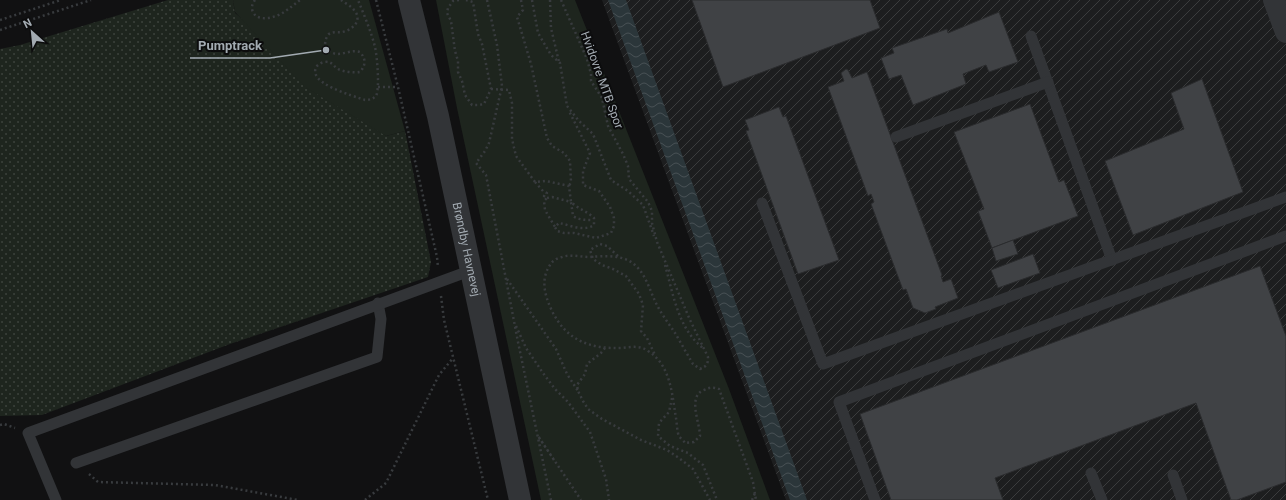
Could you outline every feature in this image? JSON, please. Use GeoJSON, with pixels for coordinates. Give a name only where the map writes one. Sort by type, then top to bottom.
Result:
{"type":"FeatureCollection","features":[{"type":"Feature","properties":{"kind":"street","name":"Brøndby Havnevej"},"geometry":{"type":"LineString","coordinates":[[409,0],[438,116],[520,500]]}},
{"type":"Feature","properties":{"kind":"street"},"geometry":{"type":"LineString","coordinates":[[1274,0],[1286,32]]}},
{"type":"Feature","properties":{"kind":"lane"},"geometry":{"type":"LineString","coordinates":[[1031,36],[1112,260]]}},
{"type":"Feature","properties":{"kind":"lane"},"geometry":{"type":"LineString","coordinates":[[896,137],[1048,82]]}},
{"type":"Feature","properties":{"kind":"lane"},"geometry":{"type":"LineString","coordinates":[[762,203],[823,364],[1286,197]]}},
{"type":"Feature","properties":{"kind":"lane"},"geometry":{"type":"LineString","coordinates":[[875,500],[839,402],[1286,236]]}},
{"type":"Feature","properties":{"kind":"lane"},"geometry":{"type":"LineString","coordinates":[[56,500],[28,433],[472,270]]}},
{"type":"Feature","properties":{"kind":"lane"},"geometry":{"type":"LineString","coordinates":[[76,463],[377,357],[381,319],[378,304]]}},
{"type":"Feature","properties":{"kind":"lane"},"geometry":{"type":"LineString","coordinates":[[1091,473],[1102,500]]}},
{"type":"Feature","properties":{"kind":"lane"},"geometry":{"type":"LineString","coordinates":[[1173,475],[1182,500]]}},
{"type":"Feature","properties":{"kind":"path"},"geometry":{"type":"LineString","coordinates":[[0,20],[61,0]]}},
{"type":"Feature","properties":{"kind":"path"},"geometry":{"type":"LineString","coordinates":[[0,30],[91,0]]}},
{"type":"Feature","properties":{"kind":"path"},"geometry":{"type":"LineString","coordinates":[[254,0],[252,4],[253,13],[256,16],[263,18],[283,13],[300,0]]}},
{"type":"Feature","properties":{"kind":"path"},"geometry":{"type":"LineString","coordinates":[[341,0],[354,9],[358,16],[358,20],[349,30],[329,34],[326,38],[326,46],[330,51],[336,54],[345,55],[355,51],[360,52],[365,60],[364,65],[360,72],[352,72],[338,69],[330,62],[322,62],[316,70],[316,76],[320,81],[335,89],[365,100],[372,99],[376,96],[378,87],[378,67],[375,46],[358,0]]}},
{"type":"Feature","properties":{"kind":"path"},"geometry":{"type":"LineString","coordinates":[[376,0],[398,87],[437,257],[444,320],[488,500]]}},
{"type":"Feature","properties":{"kind":"path"},"geometry":{"type":"LineString","coordinates":[[459,0],[453,1],[448,8],[447,13],[451,21],[455,51],[458,61],[458,72],[462,81],[465,95],[472,105],[479,105],[484,104],[491,89],[482,44],[478,34],[473,2],[466,0]]}},
{"type":"Feature","properties":{"kind":"path"},"geometry":{"type":"LineString","coordinates":[[487,0],[497,45],[501,89],[489,143],[476,163],[486,175],[514,323],[553,500]]}},
{"type":"Feature","properties":{"kind":"path"},"geometry":{"type":"LineString","coordinates":[[521,0],[522,10],[517,17],[531,64],[548,138],[552,146],[564,153],[570,161],[570,186],[573,216],[584,220],[592,220],[594,218]]}},
{"type":"Feature","properties":{"kind":"path"},"geometry":{"type":"LineString","coordinates":[[532,0],[538,33],[551,55],[560,63]]}},
{"type":"Feature","properties":{"kind":"path","name":"Hvidovre MTB Spor"},"geometry":{"type":"LineString","coordinates":[[550,0],[551,28],[560,63],[567,106],[590,153],[583,171],[583,185],[599,191],[610,207],[614,218],[614,226],[611,233],[596,238],[557,231],[555,226]]}},
{"type":"Feature","properties":{"kind":"path","name":"Hvidovre MTB Spor"},"geometry":{"type":"LineString","coordinates":[[561,0],[587,59],[591,74],[591,81],[602,98],[608,126],[628,166],[629,179],[648,202],[652,211],[652,223],[657,242],[682,322],[695,342],[704,349]]}},
{"type":"Feature","properties":{"kind":"path"},"geometry":{"type":"LineString","coordinates":[[378,87],[398,87]]}},
{"type":"Feature","properties":{"kind":"path"},"geometry":{"type":"LineString","coordinates":[[491,89],[509,90],[512,103],[512,139],[516,156],[535,182],[543,191],[547,193],[544,196],[546,198],[544,201],[545,210],[555,226],[558,223],[575,228],[589,228],[594,225],[594,218],[588,212],[571,202],[552,197],[546,198]]}},
{"type":"Feature","properties":{"kind":"path","name":"Hvidovre MTB Spor"},"geometry":{"type":"LineString","coordinates":[[567,106],[579,121],[593,134],[611,180],[628,191],[643,204],[650,227],[690,320],[708,357],[708,363],[705,367],[700,369],[690,360],[655,300],[644,277],[633,263],[618,257],[560,257],[552,262],[545,272],[544,283],[548,300],[558,322],[578,340],[589,345],[605,348],[637,346],[648,350],[656,357]]}},
{"type":"Feature","properties":{"kind":"path"},"geometry":{"type":"LineString","coordinates":[[535,182],[546,181],[570,186]]}},
{"type":"Feature","properties":{"kind":"path","name":"Hvidovre MTB Spor"},"geometry":{"type":"LineString","coordinates":[[618,257],[607,246],[600,244],[590,250],[593,259],[602,265],[626,276],[639,294],[643,305],[641,331],[647,338],[656,357],[668,374],[679,436],[685,443],[694,442],[700,436],[695,407],[697,396],[700,391],[711,387],[719,389],[753,482],[756,500]]}},
{"type":"Feature","properties":{"kind":"path"},"geometry":{"type":"LineString","coordinates":[[506,278],[556,350],[567,374],[588,409],[602,419],[641,440],[667,450],[688,465],[693,469],[710,500]]}},
{"type":"Feature","properties":{"kind":"path"},"geometry":{"type":"LineString","coordinates":[[514,323],[526,348],[542,372],[555,389],[568,402],[590,432],[606,479],[609,500]]}},
{"type":"Feature","properties":{"kind":"path"},"geometry":{"type":"LineString","coordinates":[[578,391],[578,384],[584,374],[587,364],[605,348]]}},
{"type":"Feature","properties":{"kind":"path"},"geometry":{"type":"LineString","coordinates":[[365,500],[386,483],[439,375],[454,358]]}},
{"type":"Feature","properties":{"kind":"path","name":"Hvidovre MTB Spor"},"geometry":{"type":"LineString","coordinates":[[672,394],[669,412],[659,424],[658,436],[670,446],[688,453],[703,465],[717,500]]}},
{"type":"Feature","properties":{"kind":"path"},"geometry":{"type":"LineString","coordinates":[[538,436],[581,500]]}},
{"type":"Feature","properties":{"kind":"path"},"geometry":{"type":"LineString","coordinates":[[76,463],[98,482],[215,485],[298,500]]}},
{"type":"Feature","properties":{"kind":"path"},"geometry":{"type":"LineString","coordinates":[[752,500],[755,492]]}},
{"type":"Feature","properties":{"kind":"shaded area"},"geometry":{"type":"Polygon","coordinates":[[[168,0],[233,0],[235,13],[386,136],[405,131],[431,262],[428,277],[230,344],[42,415],[0,416],[0,49],[20,45],[168,0]]]}},
{"type":"Feature","properties":{"kind":"shaded area"},"geometry":{"type":"Polygon","coordinates":[[[233,0],[369,0],[405,131],[386,136],[305,87],[235,12],[233,0]]]}},
{"type":"Feature","properties":{"kind":"shaded area"},"geometry":{"type":"Polygon","coordinates":[[[436,0],[575,0],[729,389],[770,500],[541,500],[457,108],[436,0]]]}},
{"type":"Feature","properties":{"kind":"shaded area"},"geometry":{"type":"Polygon","coordinates":[[[602,0],[1286,0],[1286,500],[786,500],[602,0]]]}},
{"type":"Feature","properties":{"kind":"water"},"geometry":{"type":"Polygon","coordinates":[[[608,0],[626,0],[807,500],[790,500],[608,0]]]}},
{"type":"Feature","properties":{"kind":"building"},"geometry":{"type":"Polygon","coordinates":[[[692,0],[870,0],[880,28],[723,87],[692,0]]]}},
{"type":"Feature","properties":{"kind":"building"},"geometry":{"type":"Polygon","coordinates":[[[999,12],[1018,62],[989,72],[986,65],[963,74],[966,84],[913,105],[901,75],[889,79],[881,58],[894,53],[892,48],[947,29],[948,33],[999,12]]]}},
{"type":"Feature","properties":{"kind":"building"},"geometry":{"type":"Polygon","coordinates":[[[846,69],[852,78],[867,72],[942,275],[943,282],[951,279],[958,298],[935,307],[936,309],[925,313],[913,308],[906,289],[903,290],[871,204],[874,202],[871,194],[868,196],[828,87],[844,81],[841,73],[846,69]]]}},
{"type":"Feature","properties":{"kind":"building"},"geometry":{"type":"Polygon","coordinates":[[[1202,79],[1243,192],[1133,235],[1105,161],[1184,129],[1171,93],[1202,79]]]}},
{"type":"Feature","properties":{"kind":"building"},"geometry":{"type":"Polygon","coordinates":[[[1030,104],[1059,182],[1064,180],[1078,216],[992,248],[978,211],[984,209],[954,132],[1030,104]]]}},
{"type":"Feature","properties":{"kind":"building"},"geometry":{"type":"Polygon","coordinates":[[[779,107],[783,117],[786,116],[839,260],[798,274],[746,131],[749,130],[745,120],[779,107]]]}},
{"type":"Feature","properties":{"kind":"building"},"geometry":{"type":"Polygon","coordinates":[[[1013,240],[1018,254],[996,261],[992,248],[1013,240]]]}},
{"type":"Feature","properties":{"kind":"building"},"geometry":{"type":"Polygon","coordinates":[[[1033,254],[1040,273],[998,288],[991,270],[1033,254]]]}},
{"type":"Feature","properties":{"kind":"building"},"geometry":{"type":"Polygon","coordinates":[[[1260,266],[1286,336],[1286,482],[1237,500],[1231,500],[1196,403],[995,478],[1003,500],[891,500],[860,414],[1260,266]]]}},
{"type":"Feature","properties":{"kind":"place","name":"Pumptrack"},"geometry":{"type":"Point","coordinates":[326,50]}}]}
